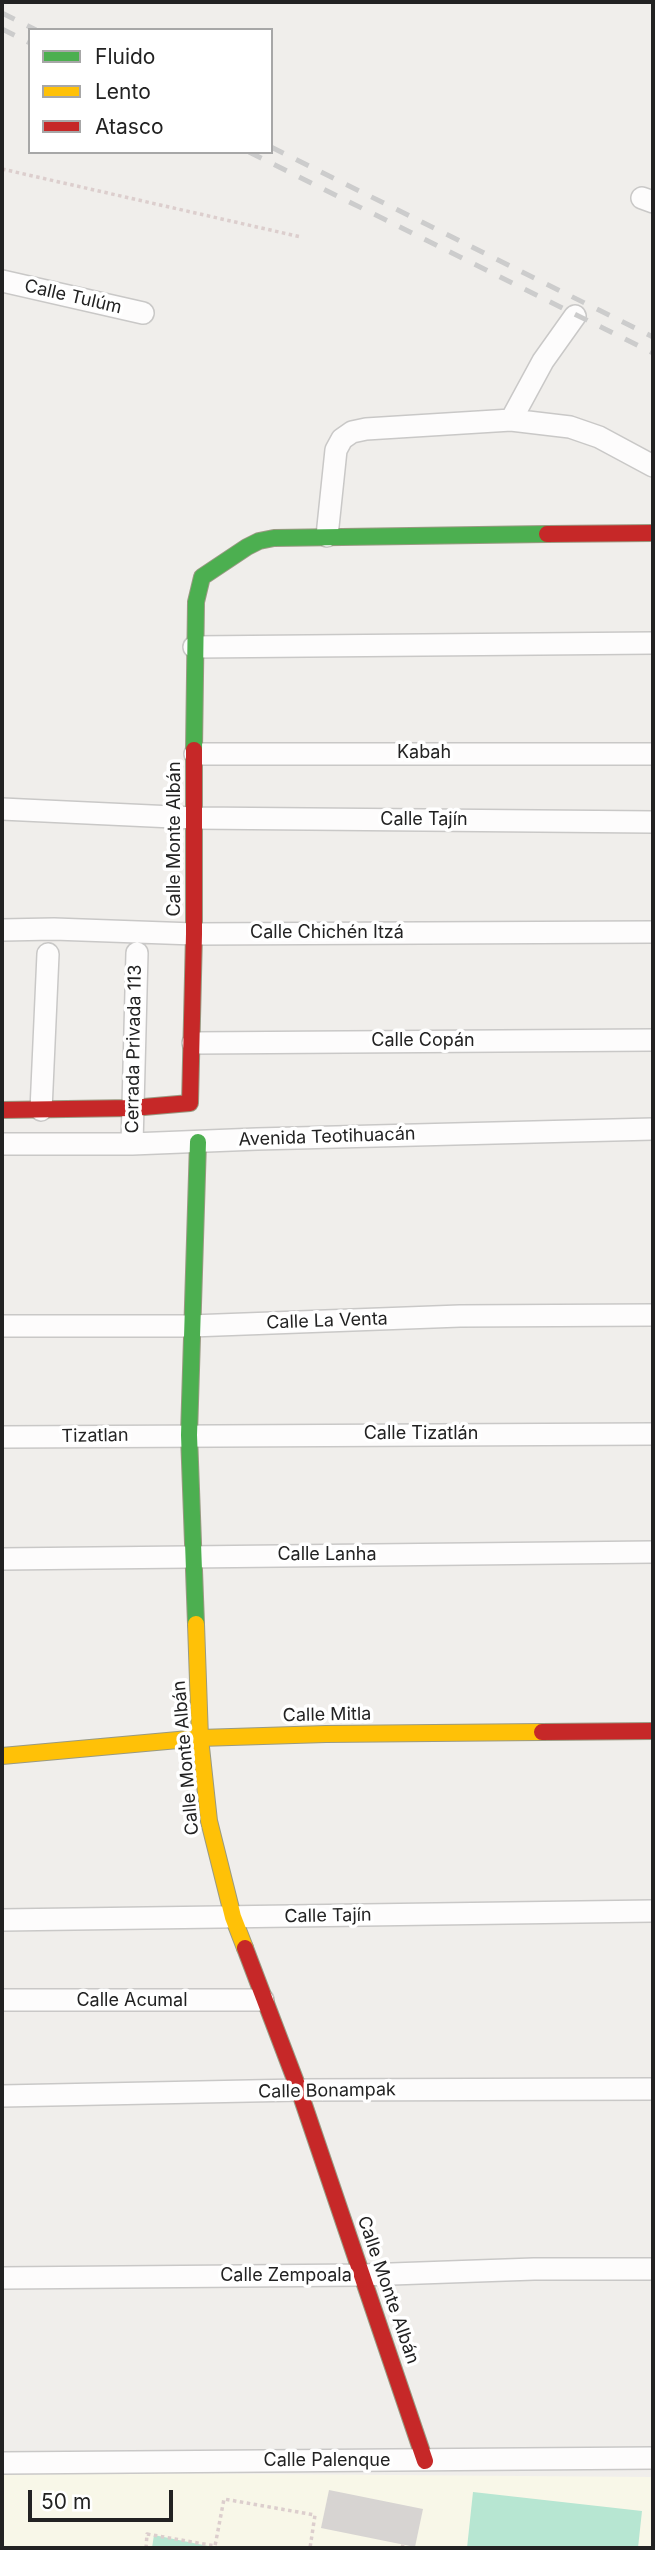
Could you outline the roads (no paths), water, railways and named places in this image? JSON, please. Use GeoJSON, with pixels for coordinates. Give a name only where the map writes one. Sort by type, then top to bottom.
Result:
{"type":"FeatureCollection","features":[{"type":"Feature","properties":{"kind":"street","name":"Calle Tulúm"},"geometry":{"type":"LineString","coordinates":[[2,281],[143,313]]}},
{"type":"Feature","properties":{"kind":"street"},"geometry":{"type":"LineString","coordinates":[[511,420],[543,361],[575,316]]}},
{"type":"Feature","properties":{"kind":"street"},"geometry":{"type":"LineString","coordinates":[[653,466],[570,427],[511,420],[352,432],[342,439],[336,450],[327,536],[653,533]]}},
{"type":"Feature","properties":{"kind":"street","name":"Calle Monte Albán"},"geometry":{"type":"LineString","coordinates":[[132,1108],[190,1103],[194,934],[194,647],[196,602],[202,577],[259,541],[327,536]]}},
{"type":"Feature","properties":{"kind":"street"},"geometry":{"type":"LineString","coordinates":[[194,647],[653,643]]}},
{"type":"Feature","properties":{"kind":"street","name":"Kabah"},"geometry":{"type":"LineString","coordinates":[[195,754],[653,754]]}},
{"type":"Feature","properties":{"kind":"street","name":"Calle Tajín"},"geometry":{"type":"LineString","coordinates":[[2,809],[194,818],[653,822]]}},
{"type":"Feature","properties":{"kind":"street","name":"Calle Chichén Itzá"},"geometry":{"type":"LineString","coordinates":[[2,930],[194,934],[653,932]]}},
{"type":"Feature","properties":{"kind":"street","name":"Cerrada Privada 113"},"geometry":{"type":"LineString","coordinates":[[132,1144],[137,953]]}},
{"type":"Feature","properties":{"kind":"street"},"geometry":{"type":"LineString","coordinates":[[41,1110],[48,954]]}},
{"type":"Feature","properties":{"kind":"street","name":"Calle Copán"},"geometry":{"type":"LineString","coordinates":[[193,1043],[653,1040]]}},
{"type":"Feature","properties":{"kind":"street"},"geometry":{"type":"LineString","coordinates":[[2,1110],[132,1108]]}},
{"type":"Feature","properties":{"kind":"street","name":"Avenida Teotihuacán"},"geometry":{"type":"LineString","coordinates":[[2,1144],[132,1144],[653,1129]]}},
{"type":"Feature","properties":{"kind":"street","name":"Calle Monte Albán"},"geometry":{"type":"LineString","coordinates":[[198,1142],[189,1435],[200,1738],[208,1821],[233,1917],[299,2090],[425,2460]]}},
{"type":"Feature","properties":{"kind":"street","name":"Calle La Venta"},"geometry":{"type":"LineString","coordinates":[[2,1326],[191,1326],[460,1316],[653,1315]]}},
{"type":"Feature","properties":{"kind":"street","name":"Calle Tizatlán"},"geometry":{"type":"LineString","coordinates":[[189,1435],[653,1434]]}},
{"type":"Feature","properties":{"kind":"street","name":"Tizatlan"},"geometry":{"type":"LineString","coordinates":[[2,1437],[189,1435]]}},
{"type":"Feature","properties":{"kind":"street","name":"Calle Lanha"},"geometry":{"type":"LineString","coordinates":[[2,1559],[653,1552]]}},
{"type":"Feature","properties":{"kind":"street","name":"Calle Mitla"},"geometry":{"type":"LineString","coordinates":[[2,1756],[200,1738],[653,1731]]}},
{"type":"Feature","properties":{"kind":"street","name":"Calle Tajín"},"geometry":{"type":"LineString","coordinates":[[2,1920],[653,1911]]}},
{"type":"Feature","properties":{"kind":"street","name":"Calle Acumal"},"geometry":{"type":"LineString","coordinates":[[2,2000],[263,2000]]}},
{"type":"Feature","properties":{"kind":"street","name":"Calle Bonampak"},"geometry":{"type":"LineString","coordinates":[[2,2096],[299,2090],[653,2089]]}},
{"type":"Feature","properties":{"kind":"street","name":"Calle Zempoala"},"geometry":{"type":"LineString","coordinates":[[2,2278],[653,2269]]}},
{"type":"Feature","properties":{"kind":"street","name":"Calle Palenque"},"geometry":{"type":"LineString","coordinates":[[2,2463],[653,2458]]}},
{"type":"Feature","properties":{"kind":"railway"},"geometry":{"type":"LineString","coordinates":[[2,13],[32,28]]}},
{"type":"Feature","properties":{"kind":"railway"},"geometry":{"type":"LineString","coordinates":[[2,29],[28,42]]}},
{"type":"Feature","properties":{"kind":"railway"},"geometry":{"type":"LineString","coordinates":[[273,148],[653,337]]}},
{"type":"Feature","properties":{"kind":"railway"},"geometry":{"type":"LineString","coordinates":[[253,154],[653,353]]}}]}
